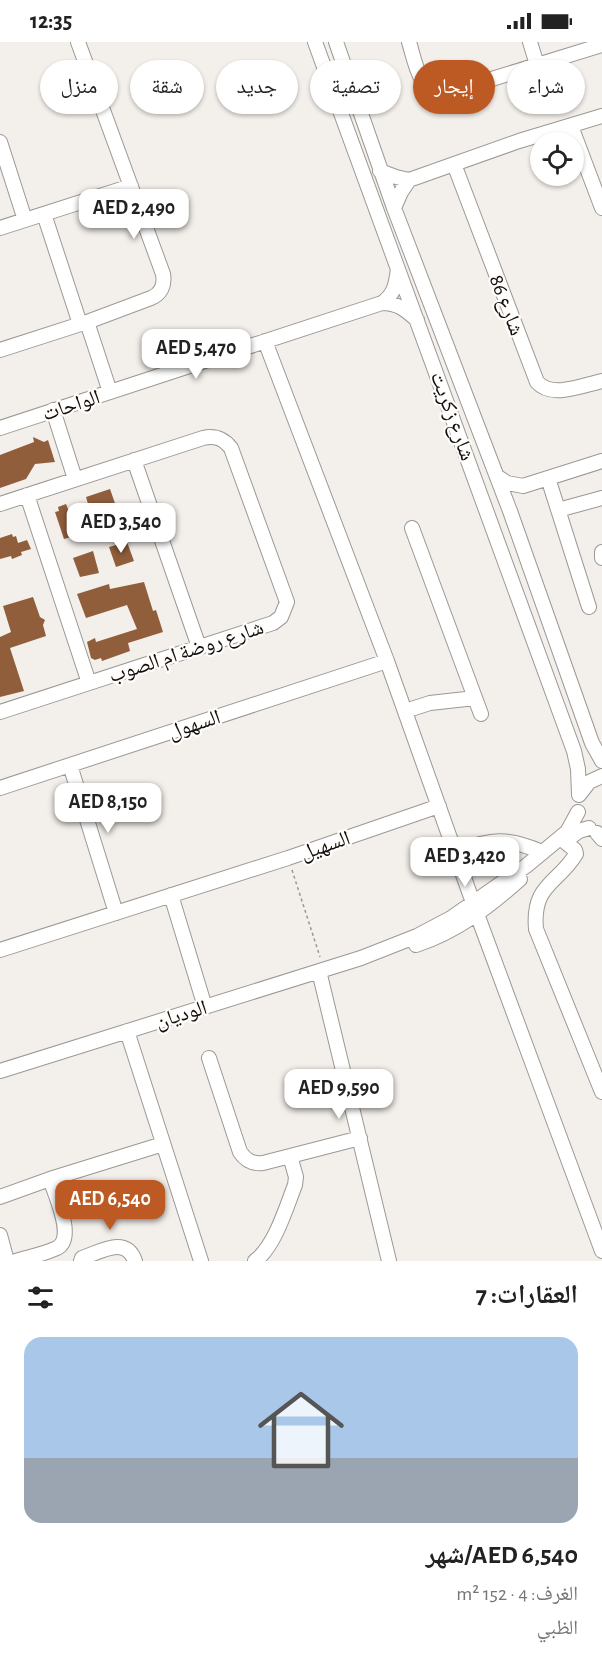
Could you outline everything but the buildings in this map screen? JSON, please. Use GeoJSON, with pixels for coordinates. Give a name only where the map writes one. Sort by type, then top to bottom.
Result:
{"type":"FeatureCollection","features":[{"type":"Feature","properties":{"kind":"street"},"geometry":{"type":"LineString","coordinates":[[0,350],[156,296],[164,284],[163,274],[78,42]]}},
{"type":"Feature","properties":{"kind":"street","name":"شارع زكريت"},"geometry":{"type":"LineString","coordinates":[[315,42],[574,751],[578,769],[578,812]]}},
{"type":"Feature","properties":{"kind":"street","name":"شارع زكريت"},"geometry":{"type":"LineString","coordinates":[[336,42],[380,171],[498,477],[592,743],[602,761]]}},
{"type":"Feature","properties":{"kind":"street"},"geometry":{"type":"LineString","coordinates":[[409,42],[424,83],[438,94],[507,74]]}},
{"type":"Feature","properties":{"kind":"street"},"geometry":{"type":"LineString","coordinates":[[530,42],[535,60]]}},
{"type":"Feature","properties":{"kind":"street"},"geometry":{"type":"LineString","coordinates":[[553,60],[602,45]]}},
{"type":"Feature","properties":{"kind":"street"},"geometry":{"type":"LineString","coordinates":[[380,171],[410,180],[602,116]]}},
{"type":"Feature","properties":{"kind":"street"},"geometry":{"type":"LineString","coordinates":[[571,126],[602,208]]}},
{"type":"Feature","properties":{"kind":"street"},"geometry":{"type":"LineString","coordinates":[[0,142],[26,220]]}},
{"type":"Feature","properties":{"kind":"street","name":"شارع 86"},"geometry":{"type":"LineString","coordinates":[[453,164],[537,382],[545,388],[557,390],[602,381]]}},
{"type":"Feature","properties":{"kind":"street"},"geometry":{"type":"LineString","coordinates":[[394,208],[401,192],[410,180]]}},
{"type":"Feature","properties":{"kind":"street"},"geometry":{"type":"LineString","coordinates":[[0,228],[131,186]]}},
{"type":"Feature","properties":{"kind":"street"},"geometry":{"type":"LineString","coordinates":[[44,214],[110,392]]}},
{"type":"Feature","properties":{"kind":"street"},"geometry":{"type":"LineString","coordinates":[[382,303],[393,292],[398,268]]}},
{"type":"Feature","properties":{"kind":"street"},"geometry":{"type":"LineString","coordinates":[[382,303],[402,307],[418,321]]}},
{"type":"Feature","properties":{"kind":"street","name":"الواحات"},"geometry":{"type":"LineString","coordinates":[[0,428],[382,303]]}},
{"type":"Feature","properties":{"kind":"street"},"geometry":{"type":"LineString","coordinates":[[265,341],[387,661],[475,908],[602,1251]]}},
{"type":"Feature","properties":{"kind":"street"},"geometry":{"type":"LineString","coordinates":[[53,410],[75,479]]}},
{"type":"Feature","properties":{"kind":"street","name":"شارع روضة ام الصوب"},"geometry":{"type":"LineString","coordinates":[[0,504],[209,436],[215,437],[227,443],[233,454],[286,596],[285,613],[277,621],[0,712]]}},
{"type":"Feature","properties":{"kind":"street"},"geometry":{"type":"LineString","coordinates":[[134,460],[199,647]]}},
{"type":"Feature","properties":{"kind":"street"},"geometry":{"type":"LineString","coordinates":[[498,477],[507,483],[523,486],[602,461]]}},
{"type":"Feature","properties":{"kind":"street"},"geometry":{"type":"LineString","coordinates":[[548,478],[589,607]]}},
{"type":"Feature","properties":{"kind":"street"},"geometry":{"type":"LineString","coordinates":[[510,511],[513,500],[523,486]]}},
{"type":"Feature","properties":{"kind":"street"},"geometry":{"type":"LineString","coordinates":[[27,495],[89,683]]}},
{"type":"Feature","properties":{"kind":"street"},"geometry":{"type":"LineString","coordinates":[[558,510],[602,498]]}},
{"type":"Feature","properties":{"kind":"street"},"geometry":{"type":"LineString","coordinates":[[412,528],[481,714]]}},
{"type":"Feature","properties":{"kind":"street"},"geometry":{"type":"LineString","coordinates":[[602,552],[602,558]]}},
{"type":"Feature","properties":{"kind":"street","name":"السهول"},"geometry":{"type":"LineString","coordinates":[[1,783],[70,765],[387,661]]}},
{"type":"Feature","properties":{"kind":"street"},"geometry":{"type":"LineString","coordinates":[[405,711],[430,703],[475,698]]}},
{"type":"Feature","properties":{"kind":"street"},"geometry":{"type":"LineString","coordinates":[[70,765],[116,913]]}},
{"type":"Feature","properties":{"kind":"street"},"geometry":{"type":"LineString","coordinates":[[579,794],[589,782],[602,776]]}},
{"type":"Feature","properties":{"kind":"street","name":"السهيل"},"geometry":{"type":"LineString","coordinates":[[0,950],[439,807]]}},
{"type":"Feature","properties":{"kind":"street"},"geometry":{"type":"LineString","coordinates":[[578,812],[584,824],[597,833]]}},
{"type":"Feature","properties":{"kind":"street","name":"الوديان"},"geometry":{"type":"LineString","coordinates":[[475,908],[567,832],[578,812]]}},
{"type":"Feature","properties":{"kind":"street","name":"الوديان"},"geometry":{"type":"LineString","coordinates":[[0,1071],[362,958],[475,908],[579,831],[597,833]]}},
{"type":"Feature","properties":{"kind":"street"},"geometry":{"type":"LineString","coordinates":[[455,852],[484,843],[500,841],[516,842],[542,852]]}},
{"type":"Feature","properties":{"kind":"street"},"geometry":{"type":"LineString","coordinates":[[564,841],[575,850],[576,854],[543,891],[536,909],[536,929],[602,1092]]}},
{"type":"Feature","properties":{"kind":"street"},"geometry":{"type":"LineString","coordinates":[[171,895],[205,1007]]}},
{"type":"Feature","properties":{"kind":"street"},"geometry":{"type":"LineString","coordinates":[[321,970],[389,1261]]}},
{"type":"Feature","properties":{"kind":"street"},"geometry":{"type":"LineString","coordinates":[[128,1031],[201,1261]]}},
{"type":"Feature","properties":{"kind":"street"},"geometry":{"type":"LineString","coordinates":[[209,1058],[243,1157],[257,1163],[360,1138]]}},
{"type":"Feature","properties":{"kind":"street"},"geometry":{"type":"LineString","coordinates":[[0,1197],[163,1144]]}},
{"type":"Feature","properties":{"kind":"street"},"geometry":{"type":"LineString","coordinates":[[255,1261],[271,1243],[296,1185],[290,1156]]}},
{"type":"Feature","properties":{"kind":"street"},"geometry":{"type":"LineString","coordinates":[[16,1261],[58,1248],[64,1240],[66,1229],[50,1179]]}},
{"type":"Feature","properties":{"kind":"street"},"geometry":{"type":"LineString","coordinates":[[0,1235],[8,1261]]}},
{"type":"Feature","properties":{"kind":"street"},"geometry":{"type":"LineString","coordinates":[[81,1261],[82,1258],[115,1246],[124,1247],[132,1253],[135,1261]]}},
{"type":"Feature","properties":{"kind":"path"},"geometry":{"type":"LineString","coordinates":[[288,858],[321,970]]}}]}
